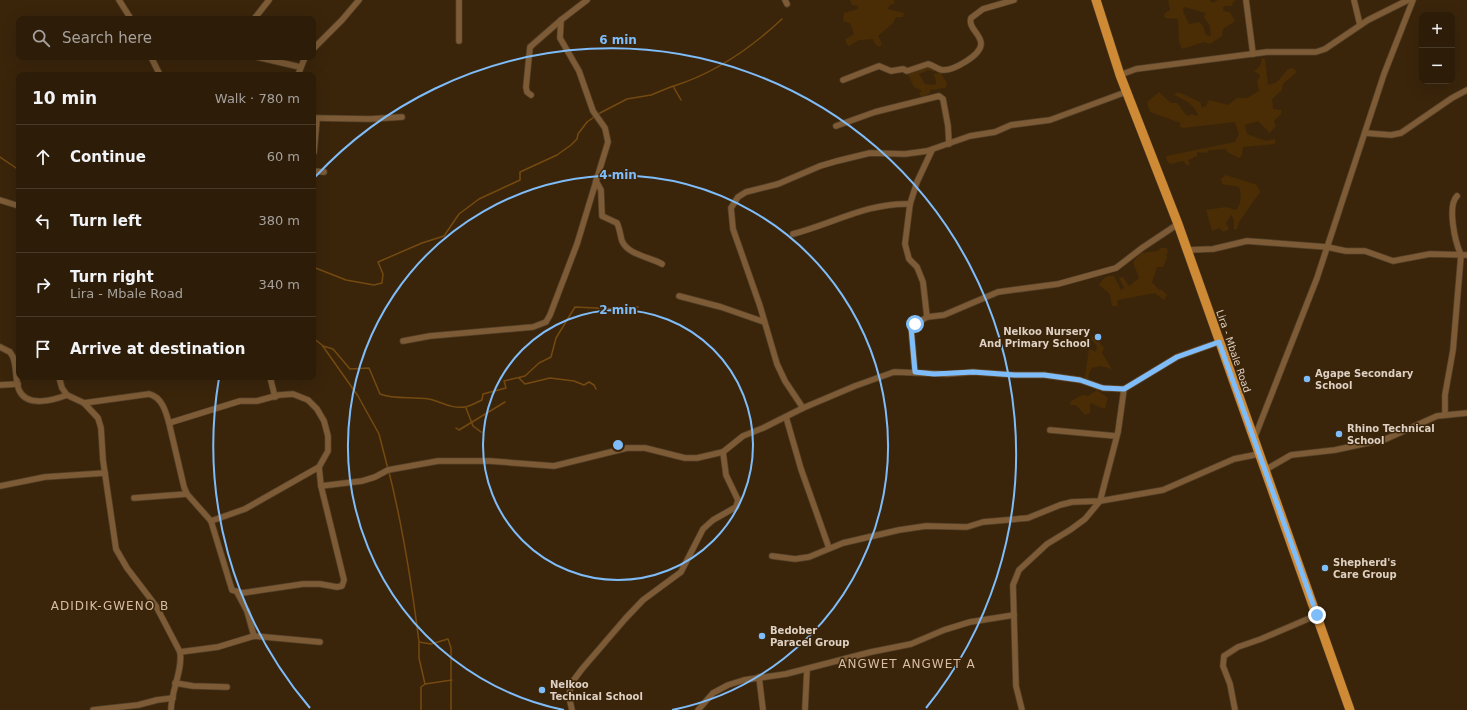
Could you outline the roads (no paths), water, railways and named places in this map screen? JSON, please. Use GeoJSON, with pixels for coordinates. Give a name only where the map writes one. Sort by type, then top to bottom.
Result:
{"type":"FeatureCollection","features":[{"type":"Feature","properties":{"kind":"main road","name":"Lira - Mbale Road"},"geometry":{"type":"LineString","coordinates":[[1096,0],[1126,92],[1153,157],[1178,224],[1350,710]]}},
{"type":"Feature","properties":{"kind":"street"},"geometry":{"type":"LineString","coordinates":[[119,0],[129,16]]}},
{"type":"Feature","properties":{"kind":"street"},"geometry":{"type":"LineString","coordinates":[[256,16],[269,0]]}},
{"type":"Feature","properties":{"kind":"street"},"geometry":{"type":"LineString","coordinates":[[316,46],[342,20],[359,0]]}},
{"type":"Feature","properties":{"kind":"street"},"geometry":{"type":"LineString","coordinates":[[459,0],[459,41]]}},
{"type":"Feature","properties":{"kind":"street"},"geometry":{"type":"LineString","coordinates":[[531,95],[527,92],[526,88],[530,47],[587,0]]}},
{"type":"Feature","properties":{"kind":"street"},"geometry":{"type":"LineString","coordinates":[[843,80],[879,66],[891,71],[903,69],[907,72],[928,64],[942,70],[958,66],[978,52],[981,45],[980,39],[971,24],[971,18],[983,9],[1014,0]]}},
{"type":"Feature","properties":{"kind":"street"},"geometry":{"type":"LineString","coordinates":[[1246,0],[1254,54]]}},
{"type":"Feature","properties":{"kind":"street"},"geometry":{"type":"LineString","coordinates":[[1354,0],[1360,25]]}},
{"type":"Feature","properties":{"kind":"street"},"geometry":{"type":"LineString","coordinates":[[1120,75],[1136,69],[1254,54],[1316,52],[1325,48],[1360,25],[1408,0]]}},
{"type":"Feature","properties":{"kind":"street"},"geometry":{"type":"LineString","coordinates":[[1254,440],[1317,278],[1384,74],[1413,0]]}},
{"type":"Feature","properties":{"kind":"street"},"geometry":{"type":"LineString","coordinates":[[403,341],[436,336],[533,327],[546,322],[577,244],[606,153],[608,139],[604,128],[590,102],[579,71],[560,38],[562,20]]}},
{"type":"Feature","properties":{"kind":"street"},"geometry":{"type":"LineString","coordinates":[[152,60],[158,72]]}},
{"type":"Feature","properties":{"kind":"street"},"geometry":{"type":"LineString","coordinates":[[270,60],[300,67]]}},
{"type":"Feature","properties":{"kind":"street"},"geometry":{"type":"LineString","coordinates":[[299,72],[304,60]]}},
{"type":"Feature","properties":{"kind":"street"},"geometry":{"type":"LineString","coordinates":[[1365,133],[1391,135],[1401,133],[1452,98],[1467,90]]}},
{"type":"Feature","properties":{"kind":"street"},"geometry":{"type":"LineString","coordinates":[[803,408],[781,375],[731,219],[731,206],[738,197],[746,192],[778,184],[820,166],[836,161],[870,153],[905,154],[932,150],[970,136],[995,132],[1018,123],[1050,120],[1126,92]]}},
{"type":"Feature","properties":{"kind":"street"},"geometry":{"type":"LineString","coordinates":[[836,126],[862,116],[939,96],[943,99],[948,126],[949,144]]}},
{"type":"Feature","properties":{"kind":"street"},"geometry":{"type":"LineString","coordinates":[[316,118],[370,119],[402,117]]}},
{"type":"Feature","properties":{"kind":"street"},"geometry":{"type":"LineString","coordinates":[[927,317],[923,282],[917,267],[909,259],[905,244],[910,204],[917,182],[932,150]]}},
{"type":"Feature","properties":{"kind":"street"},"geometry":{"type":"LineString","coordinates":[[316,171],[324,172]]}},
{"type":"Feature","properties":{"kind":"street"},"geometry":{"type":"LineString","coordinates":[[596,181],[601,194],[602,216],[617,223],[621,239],[625,246],[633,252],[662,264]]}},
{"type":"Feature","properties":{"kind":"street"},"geometry":{"type":"LineString","coordinates":[[1445,415],[1445,395],[1448,370],[1453,350],[1464,255],[1456,243],[1452,209],[1453,200],[1457,196]]}},
{"type":"Feature","properties":{"kind":"street"},"geometry":{"type":"LineString","coordinates":[[0,200],[16,205]]}},
{"type":"Feature","properties":{"kind":"street"},"geometry":{"type":"LineString","coordinates":[[793,234],[834,222],[861,210],[887,205],[910,204]]}},
{"type":"Feature","properties":{"kind":"street"},"geometry":{"type":"LineString","coordinates":[[915,372],[911,327],[927,317],[944,315],[1006,290],[1058,284],[1116,268],[1142,248],[1178,224]]}},
{"type":"Feature","properties":{"kind":"street"},"geometry":{"type":"LineString","coordinates":[[1187,250],[1213,249],[1243,241],[1326,247],[1346,251],[1365,251],[1393,261],[1430,254],[1464,255]]}},
{"type":"Feature","properties":{"kind":"street"},"geometry":{"type":"LineString","coordinates":[[679,296],[721,307],[764,322]]}},
{"type":"Feature","properties":{"kind":"street"},"geometry":{"type":"LineString","coordinates":[[321,486],[362,481],[375,477],[388,470],[438,461],[490,461],[554,466],[627,448],[645,448],[685,458],[697,458],[723,452],[743,436],[803,408],[855,386],[894,372],[934,374],[973,372],[1015,375],[1044,375],[1080,380],[1103,388],[1124,389],[1177,357],[1219,342]]}},
{"type":"Feature","properties":{"kind":"street"},"geometry":{"type":"LineString","coordinates":[[0,347],[10,352],[13,357],[16,373]]}},
{"type":"Feature","properties":{"kind":"street"},"geometry":{"type":"LineString","coordinates":[[17,380],[21,394],[29,400],[45,400],[67,395]]}},
{"type":"Feature","properties":{"kind":"street"},"geometry":{"type":"LineString","coordinates":[[60,380],[62,388],[67,395],[84,403],[94,412],[99,422],[116,549],[127,568],[156,606],[180,652],[181,659],[175,682],[171,710]]}},
{"type":"Feature","properties":{"kind":"street"},"geometry":{"type":"LineString","coordinates":[[271,380],[275,397]]}},
{"type":"Feature","properties":{"kind":"street"},"geometry":{"type":"LineString","coordinates":[[0,386],[18,384]]}},
{"type":"Feature","properties":{"kind":"street"},"geometry":{"type":"LineString","coordinates":[[1022,710],[1016,686],[1013,585],[1019,570],[1047,544],[1085,519],[1100,501],[1116,436],[1124,389]]}},
{"type":"Feature","properties":{"kind":"street"},"geometry":{"type":"LineString","coordinates":[[84,403],[109,398],[149,394],[154,395],[161,402],[170,423],[182,482],[188,494],[211,521],[232,590],[237,592],[266,590],[302,584],[320,584],[337,587],[343,585],[344,580],[321,486],[319,467]]}},
{"type":"Feature","properties":{"kind":"street"},"geometry":{"type":"LineString","coordinates":[[170,423],[224,405],[240,401],[257,401],[282,394],[297,394],[308,400],[320,413],[326,428],[329,444],[327,455],[319,467],[245,509],[211,521]]}},
{"type":"Feature","properties":{"kind":"street"},"geometry":{"type":"LineString","coordinates":[[1265,470],[1291,455],[1335,450],[1391,438],[1421,422],[1445,415],[1467,413]]}},
{"type":"Feature","properties":{"kind":"street"},"geometry":{"type":"LineString","coordinates":[[786,417],[799,463],[829,548]]}},
{"type":"Feature","properties":{"kind":"street"},"geometry":{"type":"LineString","coordinates":[[1050,430],[1116,436]]}},
{"type":"Feature","properties":{"kind":"street"},"geometry":{"type":"LineString","coordinates":[[572,710],[569,697],[570,690],[573,681],[582,669],[624,619],[643,600],[681,572],[703,529],[713,520],[736,507],[738,500],[726,475],[723,452]]}},
{"type":"Feature","properties":{"kind":"street"},"geometry":{"type":"LineString","coordinates":[[772,556],[795,559],[809,557],[829,548],[865,537],[899,530],[926,526],[967,527],[983,522],[1028,518],[1060,505],[1072,502],[1100,501],[1163,490],[1234,459],[1259,454]]}},
{"type":"Feature","properties":{"kind":"street"},"geometry":{"type":"LineString","coordinates":[[0,486],[45,476],[105,472]]}},
{"type":"Feature","properties":{"kind":"street"},"geometry":{"type":"LineString","coordinates":[[134,498],[188,494]]}},
{"type":"Feature","properties":{"kind":"street"},"geometry":{"type":"LineString","coordinates":[[237,592],[247,611],[254,636]]}},
{"type":"Feature","properties":{"kind":"street"},"geometry":{"type":"LineString","coordinates":[[698,710],[713,693],[728,685],[759,677],[786,674],[871,652],[911,644],[944,630],[970,622],[1014,615]]}},
{"type":"Feature","properties":{"kind":"street"},"geometry":{"type":"LineString","coordinates":[[1235,710],[1230,684],[1224,666],[1224,656],[1238,647],[1261,640],[1317,615]]}},
{"type":"Feature","properties":{"kind":"street"},"geometry":{"type":"LineString","coordinates":[[180,652],[218,647],[254,636],[320,642]]}},
{"type":"Feature","properties":{"kind":"street"},"geometry":{"type":"LineString","coordinates":[[805,710],[807,669]]}},
{"type":"Feature","properties":{"kind":"street"},"geometry":{"type":"LineString","coordinates":[[759,677],[763,710]]}},
{"type":"Feature","properties":{"kind":"street"},"geometry":{"type":"LineString","coordinates":[[175,682],[193,686],[227,687]]}},
{"type":"Feature","properties":{"kind":"street"},"geometry":{"type":"LineString","coordinates":[[93,710],[138,705],[173,698]]}},
{"type":"Feature","properties":{"kind":"waterway"},"geometry":{"type":"LineString","coordinates":[[674,86],[704,74],[731,59],[745,50],[782,19]]}},
{"type":"Feature","properties":{"kind":"waterway"},"geometry":{"type":"LineString","coordinates":[[316,268],[346,280],[374,285],[382,283],[383,274],[378,262],[422,243],[444,236],[459,214],[479,199],[520,180],[520,172],[557,155],[571,145],[577,139],[578,134],[587,122],[600,113],[627,99],[651,95],[673,86],[681,100]]}},
{"type":"Feature","properties":{"kind":"waterway"},"geometry":{"type":"LineString","coordinates":[[0,157],[16,168]]}},
{"type":"Feature","properties":{"kind":"waterway"},"geometry":{"type":"LineString","coordinates":[[323,346],[333,349],[350,369],[369,368],[380,394],[392,397],[429,399],[451,406],[465,407],[482,400],[483,394],[506,388],[504,381],[525,376],[539,363],[551,357],[556,338],[575,307],[616,309],[638,307]]}},
{"type":"Feature","properties":{"kind":"waterway"},"geometry":{"type":"LineString","coordinates":[[316,340],[322,345],[358,396],[379,434],[388,469]]}},
{"type":"Feature","properties":{"kind":"waterway"},"geometry":{"type":"LineString","coordinates":[[519,378],[525,384],[550,378],[574,381],[584,385],[589,382],[594,385],[596,389]]}},
{"type":"Feature","properties":{"kind":"waterway"},"geometry":{"type":"LineString","coordinates":[[456,428],[459,430],[505,402]]}},
{"type":"Feature","properties":{"kind":"waterway"},"geometry":{"type":"LineString","coordinates":[[466,408],[473,426],[481,432]]}},
{"type":"Feature","properties":{"kind":"waterway"},"geometry":{"type":"LineString","coordinates":[[389,472],[407,557],[419,642],[431,644],[448,639],[451,648],[451,710]]}},
{"type":"Feature","properties":{"kind":"waterway"},"geometry":{"type":"LineString","coordinates":[[419,643],[419,658],[425,684],[452,680]]}},
{"type":"Feature","properties":{"kind":"waterway"},"geometry":{"type":"LineString","coordinates":[[421,710],[421,687],[425,684]]}},
{"type":"Feature","properties":{"kind":"place","name":"Nelkoo Nursery And Primary School"},"geometry":{"type":"Point","coordinates":[1098,337]}},
{"type":"Feature","properties":{"kind":"place","name":"Agape Secondary School"},"geometry":{"type":"Point","coordinates":[1307,379]}},
{"type":"Feature","properties":{"kind":"place","name":"Rhino Technical School"},"geometry":{"type":"Point","coordinates":[1339,434]}},
{"type":"Feature","properties":{"kind":"place","name":"Shepherd's Care Group"},"geometry":{"type":"Point","coordinates":[1325,568]}},
{"type":"Feature","properties":{"kind":"place","name":"Bedober Paracel Group"},"geometry":{"type":"Point","coordinates":[762,636]}},
{"type":"Feature","properties":{"kind":"place","name":"Nelkoo Technical School"},"geometry":{"type":"Point","coordinates":[542,690]}},
{"type":"Feature","properties":{"kind":"district","name":"ADIDIK-GWENO B"},"geometry":{"type":"Point","coordinates":[110,606]}},
{"type":"Feature","properties":{"kind":"district","name":"ANGWET ANGWET A"},"geometry":{"type":"Point","coordinates":[907,664]}}]}
